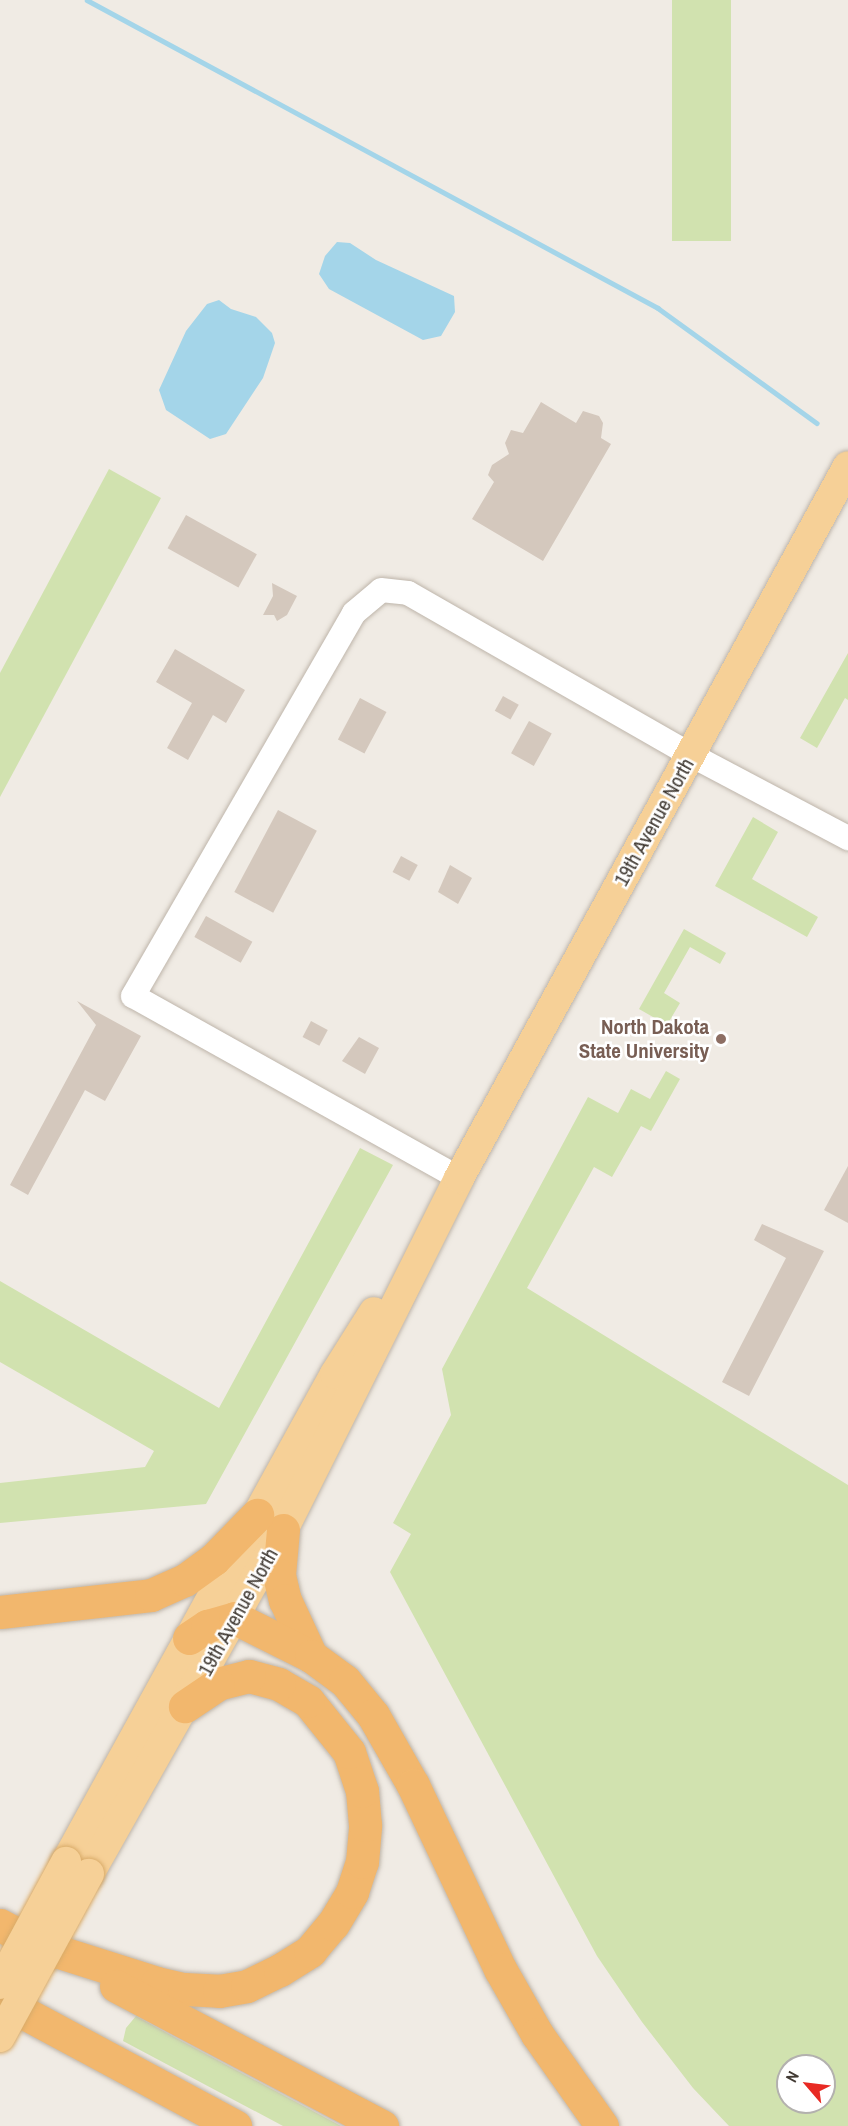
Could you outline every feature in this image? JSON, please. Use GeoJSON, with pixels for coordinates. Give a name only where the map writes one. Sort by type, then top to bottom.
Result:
{"type":"FeatureCollection","features":[{"type":"Feature","properties":{"kind":"highway"},"geometry":{"type":"LineString","coordinates":[[0,1612],[151,1594],[185,1580],[270,1523],[285,1600],[311,1656]]}},
{"type":"Feature","properties":{"kind":"highway"},"geometry":{"type":"LineString","coordinates":[[189,1638],[207,1626],[235,1618],[311,1656],[345,1681],[373,1715],[412,1785],[500,1969],[537,2034],[602,2126]]}},
{"type":"Feature","properties":{"kind":"highway"},"geometry":{"type":"LineString","coordinates":[[37,1945],[157,1983],[219,1990],[247,1986],[280,1970],[310,1951],[338,1916],[352,1892],[362,1862],[365,1825],[362,1791],[349,1752],[329,1723],[308,1701],[279,1684],[249,1676],[218,1684],[185,1706]]}},
{"type":"Feature","properties":{"kind":"highway"},"geometry":{"type":"LineString","coordinates":[[0,1925],[382,2126]]}},
{"type":"Feature","properties":{"kind":"highway"},"geometry":{"type":"LineString","coordinates":[[0,2000],[235,2126]]}},
{"type":"Feature","properties":{"kind":"main road","name":"19th Avenue North"},"geometry":{"type":"LineString","coordinates":[[0,2037],[77,1868],[189,1638],[270,1523],[848,466]]}},
{"type":"Feature","properties":{"kind":"main road","name":"19th Avenue North"},"geometry":{"type":"LineString","coordinates":[[0,1984],[185,1706],[235,1618],[270,1523]]}},
{"type":"Feature","properties":{"kind":"street"},"geometry":{"type":"LineString","coordinates":[[459,1178],[133,996],[354,612],[381,590],[408,593],[691,755],[848,838]]}},
{"type":"Feature","properties":{"kind":"green space"},"geometry":{"type":"Polygon","coordinates":[[[672,0],[731,0],[731,241],[672,241],[672,0]]]}},
{"type":"Feature","properties":{"kind":"green space"},"geometry":{"type":"Polygon","coordinates":[[[109,469],[161,498],[0,797],[0,673],[109,469]]]}},
{"type":"Feature","properties":{"kind":"green space"},"geometry":{"type":"Polygon","coordinates":[[[848,653],[848,700],[845,698],[817,748],[800,738],[848,653]]]}},
{"type":"Feature","properties":{"kind":"green space"},"geometry":{"type":"Polygon","coordinates":[[[753,817],[778,832],[752,879],[818,917],[807,937],[715,886],[753,817]]]}},
{"type":"Feature","properties":{"kind":"green space"},"geometry":{"type":"Polygon","coordinates":[[[684,929],[726,953],[720,964],[690,947],[664,993],[680,1003],[667,1025],[639,1009],[684,929]]]}},
{"type":"Feature","properties":{"kind":"green space"},"geometry":{"type":"Polygon","coordinates":[[[666,1071],[680,1079],[651,1131],[641,1126],[612,1177],[594,1167],[527,1288],[848,1485],[848,2126],[729,2126],[693,2088],[642,2022],[597,1956],[390,1572],[411,1534],[393,1523],[451,1415],[442,1369],[588,1097],[618,1113],[631,1089],[650,1099],[666,1071]]]}},
{"type":"Feature","properties":{"kind":"green space"},"geometry":{"type":"Polygon","coordinates":[[[360,1148],[393,1165],[206,1504],[0,1523],[0,1483],[145,1467],[154,1451],[0,1362],[0,1281],[219,1408],[360,1148]]]}},
{"type":"Feature","properties":{"kind":"green space"},"geometry":{"type":"Polygon","coordinates":[[[136,2016],[341,2126],[283,2126],[123,2041],[126,2028],[136,2016]]]}},
{"type":"Feature","properties":{"kind":"water"},"geometry":{"type":"Polygon","coordinates":[[[337,242],[350,243],[376,260],[454,296],[455,312],[441,336],[423,340],[329,289],[319,274],[325,256],[337,242]]]}},
{"type":"Feature","properties":{"kind":"water"},"geometry":{"type":"Polygon","coordinates":[[[219,300],[231,309],[256,317],[272,333],[275,343],[263,378],[226,434],[210,439],[166,410],[159,390],[186,331],[207,304],[219,300]]]}},
{"type":"Feature","properties":{"kind":"building"},"geometry":{"type":"Polygon","coordinates":[[[541,402],[576,423],[583,411],[599,416],[603,423],[601,438],[611,444],[543,561],[472,519],[494,482],[488,475],[492,465],[509,454],[505,443],[511,430],[523,433],[541,402]]]}},
{"type":"Feature","properties":{"kind":"building"},"geometry":{"type":"Polygon","coordinates":[[[186,515],[257,554],[238,588],[168,548],[186,515]]]}},
{"type":"Feature","properties":{"kind":"building"},"geometry":{"type":"Polygon","coordinates":[[[272,583],[297,596],[287,615],[277,621],[274,615],[263,615],[273,596],[272,583]]]}},
{"type":"Feature","properties":{"kind":"building"},"geometry":{"type":"Polygon","coordinates":[[[175,649],[245,690],[226,723],[213,715],[188,760],[167,748],[192,703],[156,682],[175,649]]]}},
{"type":"Feature","properties":{"kind":"building"},"geometry":{"type":"Polygon","coordinates":[[[503,696],[519,705],[511,720],[495,711],[503,696]]]}},
{"type":"Feature","properties":{"kind":"building"},"geometry":{"type":"Polygon","coordinates":[[[360,698],[386,712],[364,754],[338,739],[360,698]]]}},
{"type":"Feature","properties":{"kind":"building"},"geometry":{"type":"Polygon","coordinates":[[[529,721],[552,734],[534,766],[511,753],[529,721]]]}},
{"type":"Feature","properties":{"kind":"building"},"geometry":{"type":"Polygon","coordinates":[[[278,810],[317,831],[273,913],[234,892],[278,810]]]}},
{"type":"Feature","properties":{"kind":"building"},"geometry":{"type":"Polygon","coordinates":[[[401,856],[418,865],[409,881],[393,872],[401,856]]]}},
{"type":"Feature","properties":{"kind":"building"},"geometry":{"type":"Polygon","coordinates":[[[450,865],[472,878],[458,904],[438,892],[450,865]]]}},
{"type":"Feature","properties":{"kind":"building"},"geometry":{"type":"Polygon","coordinates":[[[206,916],[252,942],[241,963],[194,937],[206,916]]]}},
{"type":"Feature","properties":{"kind":"building"},"geometry":{"type":"Polygon","coordinates":[[[77,1001],[141,1036],[105,1101],[85,1090],[28,1195],[10,1185],[96,1025],[77,1001]]]}},
{"type":"Feature","properties":{"kind":"building"},"geometry":{"type":"Polygon","coordinates":[[[311,1021],[328,1030],[319,1046],[303,1037],[311,1021]]]}},
{"type":"Feature","properties":{"kind":"building"},"geometry":{"type":"Polygon","coordinates":[[[359,1037],[379,1048],[365,1074],[342,1061],[359,1037]]]}},
{"type":"Feature","properties":{"kind":"building"},"geometry":{"type":"Polygon","coordinates":[[[848,1166],[848,1223],[824,1210],[848,1166]]]}},
{"type":"Feature","properties":{"kind":"building"},"geometry":{"type":"Polygon","coordinates":[[[762,1224],[824,1251],[749,1396],[722,1382],[786,1258],[754,1240],[762,1224]]]}},
{"type":"Feature","properties":{"kind":"waterway"},"geometry":{"type":"LineString","coordinates":[[87,0],[658,308],[817,423]]}},
{"type":"Feature","properties":{"kind":"place","name":"North Dakota State University"},"geometry":{"type":"Point","coordinates":[721,1039]}}]}
